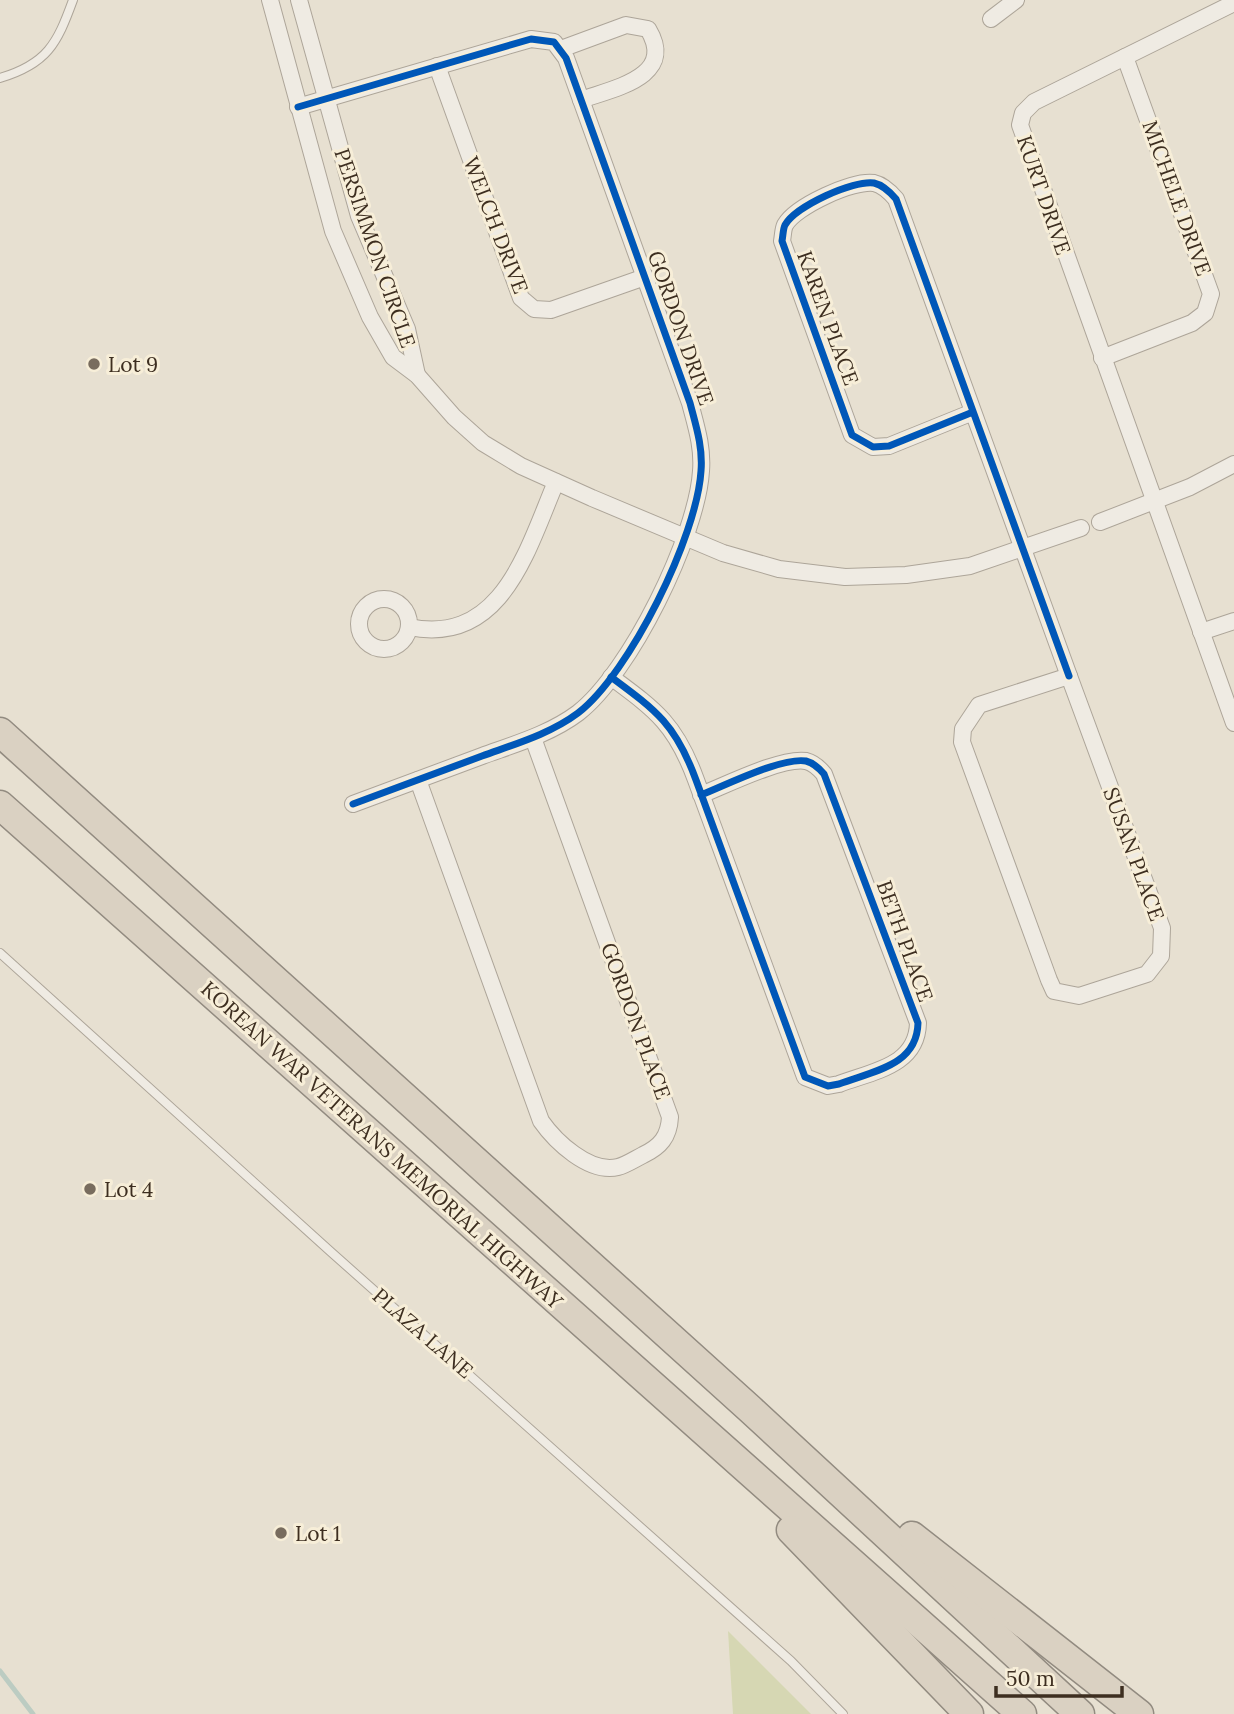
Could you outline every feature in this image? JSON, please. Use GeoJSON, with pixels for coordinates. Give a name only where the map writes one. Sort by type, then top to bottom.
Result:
{"type":"FeatureCollection","features":[{"type":"Feature","properties":{"kind":"highway"},"geometry":{"type":"LineString","coordinates":[[0,732],[750,1409],[1080,1714]]}},
{"type":"Feature","properties":{"kind":"highway","name":"KOREAN WAR VETERANS MEMORIAL HIGHWAY"},"geometry":{"type":"LineString","coordinates":[[0,805],[1022,1714]]}},
{"type":"Feature","properties":{"kind":"highway"},"geometry":{"type":"LineString","coordinates":[[750,1409],[1139,1714]]}},
{"type":"Feature","properties":{"kind":"highway","name":"KOREAN WAR VETERANS MEMORIAL HIGHWAY"},"geometry":{"type":"LineString","coordinates":[[765,1485],[791,1531],[969,1714]]}},
{"type":"Feature","properties":{"kind":"street","name":"PERSIMMON CIRCLE"},"geometry":{"type":"LineString","coordinates":[[270,0],[333,230],[370,317],[393,357],[417,375],[454,418],[483,443],[556,482],[686,538],[723,553],[779,569],[845,577],[906,575],[970,566],[1081,528]]}},
{"type":"Feature","properties":{"kind":"street","name":"PERSIMMON CIRCLE"},"geometry":{"type":"LineString","coordinates":[[299,0],[368,237],[407,329],[417,375]]}},
{"type":"Feature","properties":{"kind":"street"},"geometry":{"type":"LineString","coordinates":[[991,19],[1016,0]]}},
{"type":"Feature","properties":{"kind":"street","name":"KURT DRIVE"},"geometry":{"type":"LineString","coordinates":[[1234,3],[1034,102],[1023,113],[1020,125],[1234,723]]}},
{"type":"Feature","properties":{"kind":"street"},"geometry":{"type":"LineString","coordinates":[[298,107],[531,39],[554,42],[561,49],[626,25],[648,29],[654,39],[656,52],[652,66],[641,78],[581,100]]}},
{"type":"Feature","properties":{"kind":"street","name":"GORDON DRIVE"},"geometry":{"type":"LineString","coordinates":[[353,804],[533,738],[579,712],[603,690],[650,614],[686,538],[701,474],[702,452],[691,403],[561,49]]}},
{"type":"Feature","properties":{"kind":"street","name":"MICHELE DRIVE"},"geometry":{"type":"LineString","coordinates":[[1102,358],[1192,323],[1205,313],[1210,294],[1125,57]]}},
{"type":"Feature","properties":{"kind":"street","name":"WELCH DRIVE"},"geometry":{"type":"LineString","coordinates":[[437,66],[521,298],[534,309],[551,310],[645,277]]}},
{"type":"Feature","properties":{"kind":"street","name":"KAREN PLACE"},"geometry":{"type":"LineString","coordinates":[[973,412],[889,446],[873,447],[852,435],[782,241],[784,226],[794,214],[848,186],[865,183],[877,183],[896,199],[1069,677]]}},
{"type":"Feature","properties":{"kind":"street"},"geometry":{"type":"LineString","coordinates":[[344,254],[357,250],[368,237]]}},
{"type":"Feature","properties":{"kind":"street"},"geometry":{"type":"LineString","coordinates":[[1100,522],[1154,501],[1234,464]]}},
{"type":"Feature","properties":{"kind":"street"},"geometry":{"type":"LineString","coordinates":[[409,627],[432,632],[454,630],[495,601],[517,575],[556,482]]}},
{"type":"Feature","properties":{"kind":"street"},"geometry":{"type":"LineString","coordinates":[[1201,632],[1234,621]]}},
{"type":"Feature","properties":{"kind":"street","name":"BETH PLACE"},"geometry":{"type":"LineString","coordinates":[[611,677],[653,708],[670,725],[685,751],[701,795],[805,1077],[828,1086],[839,1084],[904,1058],[914,1046],[918,1023],[824,774],[817,766],[806,761],[790,762],[701,795]]}},
{"type":"Feature","properties":{"kind":"street","name":"SUSAN PLACE"},"geometry":{"type":"LineString","coordinates":[[1069,677],[1162,928],[1164,940],[1161,956],[1147,974],[1080,996],[1055,991],[1049,980],[962,742],[963,729],[979,705],[1069,677]]}},
{"type":"Feature","properties":{"kind":"street","name":"GORDON PLACE"},"geometry":{"type":"LineString","coordinates":[[418,780],[541,1121],[553,1138],[593,1165],[618,1167],[656,1149],[666,1137],[670,1117],[533,738]]}},
{"type":"Feature","properties":{"kind":"lane"},"geometry":{"type":"LineString","coordinates":[[0,78],[25,69],[45,57],[59,39],[73,0]]}},
{"type":"Feature","properties":{"kind":"lane","name":"PLAZA LANE"},"geometry":{"type":"LineString","coordinates":[[0,953],[791,1661],[843,1714]]}},
{"type":"Feature","properties":{"kind":"green space"},"geometry":{"type":"Polygon","coordinates":[[[728,1631],[811,1714],[733,1714],[728,1631]]]}},
{"type":"Feature","properties":{"kind":"waterway"},"geometry":{"type":"LineString","coordinates":[[0,1671],[33,1714]]}},
{"type":"Feature","properties":{"kind":"cycle path"},"geometry":{"type":"LineString","coordinates":[[298,107],[531,39],[554,42],[566,58],[690,403],[701,453],[697,498],[674,566],[639,636],[598,694],[578,713],[544,733],[353,804]]}},
{"type":"Feature","properties":{"kind":"cycle path"},"geometry":{"type":"LineString","coordinates":[[973,412],[889,446],[873,447],[852,435],[782,241],[784,227],[791,218],[826,196],[865,183],[880,185],[896,199],[1069,676]]}},
{"type":"Feature","properties":{"kind":"cycle path"},"geometry":{"type":"LineString","coordinates":[[611,677],[653,710],[681,745],[805,1077],[828,1086],[839,1084],[879,1070],[902,1058],[916,1037],[918,1023],[824,774],[806,761],[783,763],[701,795]]}},
{"type":"Feature","properties":{"kind":"place","name":"Lot 9"},"geometry":{"type":"Point","coordinates":[94,364]}},
{"type":"Feature","properties":{"kind":"place","name":"Lot 4"},"geometry":{"type":"Point","coordinates":[90,1189]}},
{"type":"Feature","properties":{"kind":"place","name":"Lot 1"},"geometry":{"type":"Point","coordinates":[281,1533]}}]}
